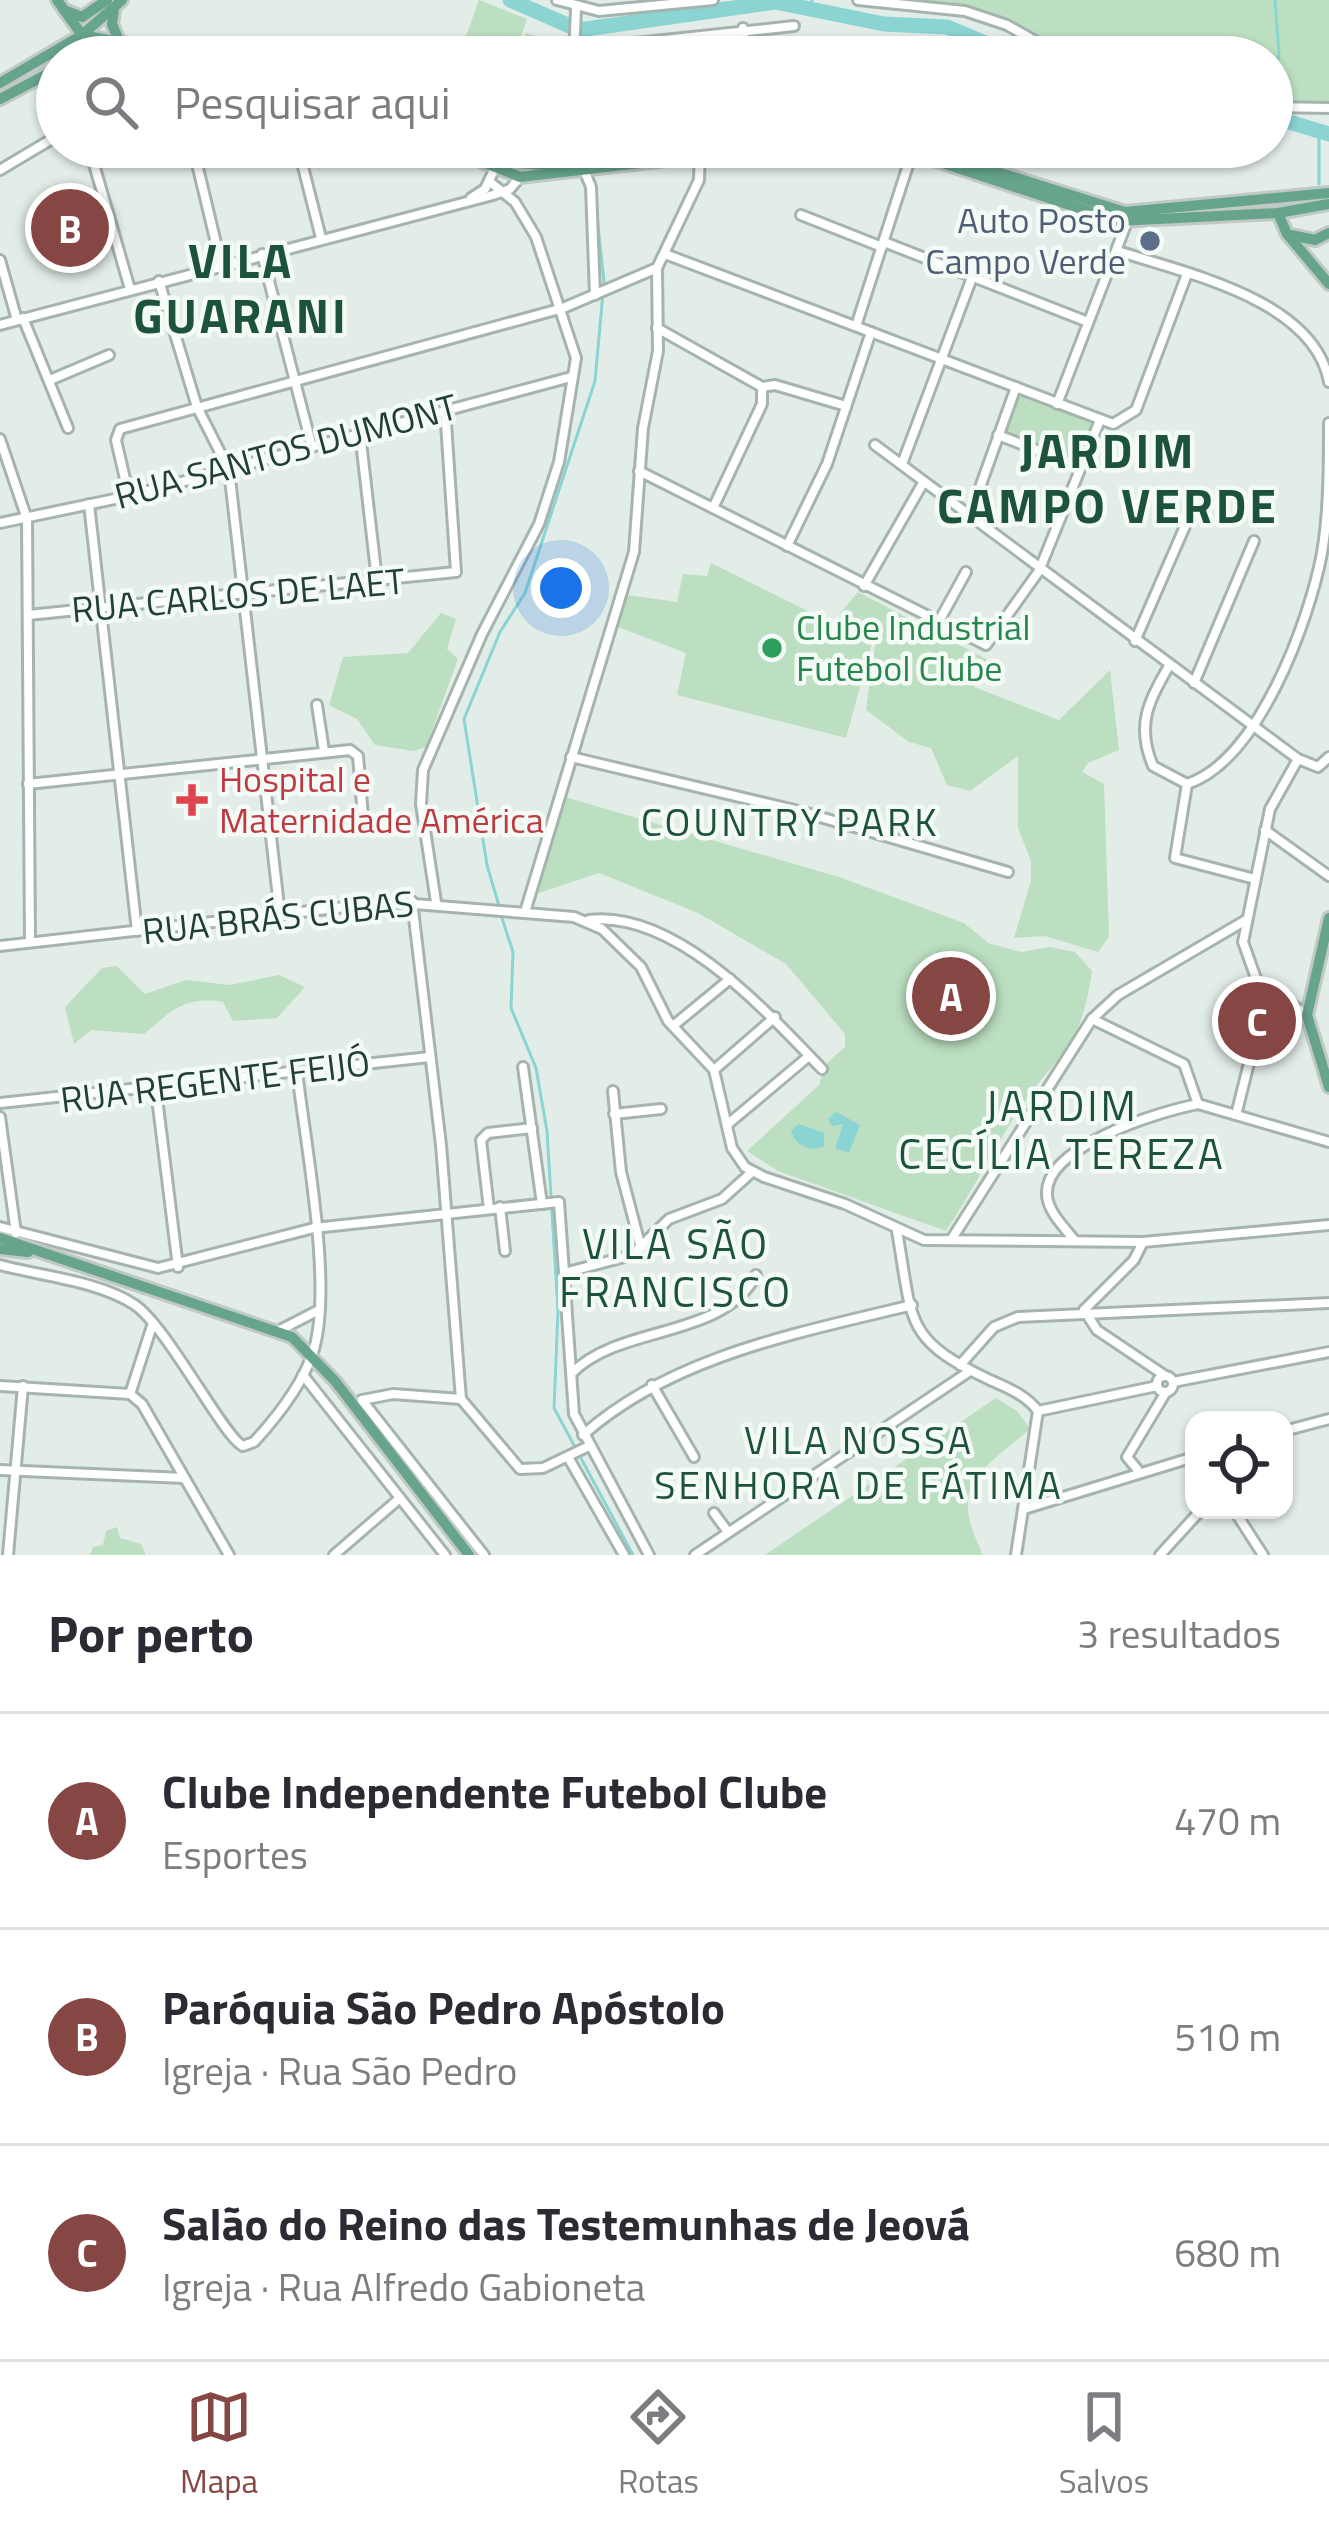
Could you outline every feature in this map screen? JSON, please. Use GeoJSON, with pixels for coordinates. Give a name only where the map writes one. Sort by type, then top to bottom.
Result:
{"type":"FeatureCollection","features":[{"type":"Feature","properties":{"kind":"main road"},"geometry":{"type":"LineString","coordinates":[[62,8],[82,17],[114,2]]}},
{"type":"Feature","properties":{"kind":"main road"},"geometry":{"type":"LineString","coordinates":[[62,8],[82,35],[114,2]]}},
{"type":"Feature","properties":{"kind":"main road"},"geometry":{"type":"LineString","coordinates":[[114,2],[116,36]]}},
{"type":"Feature","properties":{"kind":"main road"},"geometry":{"type":"LineString","coordinates":[[0,83],[36,61]]}},
{"type":"Feature","properties":{"kind":"main road"},"geometry":{"type":"LineString","coordinates":[[0,99],[36,81]]}},
{"type":"Feature","properties":{"kind":"main road"},"geometry":{"type":"LineString","coordinates":[[479,168],[492,176],[520,177],[580,168]]}},
{"type":"Feature","properties":{"kind":"main road"},"geometry":{"type":"LineString","coordinates":[[492,176],[527,168]]}},
{"type":"Feature","properties":{"kind":"main road"},"geometry":{"type":"LineString","coordinates":[[971,168],[1127,222],[1278,214],[1329,204]]}},
{"type":"Feature","properties":{"kind":"main road"},"geometry":{"type":"LineString","coordinates":[[979,168],[1125,212],[1329,194]]}},
{"type":"Feature","properties":{"kind":"main road"},"geometry":{"type":"LineString","coordinates":[[1278,214],[1284,202],[1307,196]]}},
{"type":"Feature","properties":{"kind":"main road"},"geometry":{"type":"LineString","coordinates":[[1278,214],[1287,234],[1329,284]]}},
{"type":"Feature","properties":{"kind":"main road"},"geometry":{"type":"LineString","coordinates":[[1287,234],[1315,239],[1329,233]]}},
{"type":"Feature","properties":{"kind":"main road"},"geometry":{"type":"LineString","coordinates":[[1319,272],[1327,256]]}},
{"type":"Feature","properties":{"kind":"main road"},"geometry":{"type":"LineString","coordinates":[[1329,918],[1307,1010],[1329,1087]]}},
{"type":"Feature","properties":{"kind":"main road"},"geometry":{"type":"LineString","coordinates":[[0,1238],[28,1252],[280,1330],[358,1402],[469,1555]]}},
{"type":"Feature","properties":{"kind":"main road"},"geometry":{"type":"LineString","coordinates":[[0,1249],[28,1252]]}},
{"type":"Feature","properties":{"kind":"street"},"geometry":{"type":"LineString","coordinates":[[557,0],[575,14],[713,0]]}},
{"type":"Feature","properties":{"kind":"street"},"geometry":{"type":"LineString","coordinates":[[858,0],[965,10],[1026,36]]}},
{"type":"Feature","properties":{"kind":"street"},"geometry":{"type":"LineString","coordinates":[[572,36],[575,14]]}},
{"type":"Feature","properties":{"kind":"street"},"geometry":{"type":"LineString","coordinates":[[682,36],[794,26]]}},
{"type":"Feature","properties":{"kind":"street"},"geometry":{"type":"LineString","coordinates":[[743,28],[744,36]]}},
{"type":"Feature","properties":{"kind":"street"},"geometry":{"type":"LineString","coordinates":[[1293,107],[1329,108]]}},
{"type":"Feature","properties":{"kind":"street"},"geometry":{"type":"LineString","coordinates":[[0,170],[36,149]]}},
{"type":"Feature","properties":{"kind":"street"},"geometry":{"type":"LineString","coordinates":[[94,168],[130,290]]}},
{"type":"Feature","properties":{"kind":"street"},"geometry":{"type":"LineString","coordinates":[[198,168],[220,264]]}},
{"type":"Feature","properties":{"kind":"street"},"geometry":{"type":"LineString","coordinates":[[303,168],[321,238]]}},
{"type":"Feature","properties":{"kind":"street"},"geometry":{"type":"LineString","coordinates":[[593,168],[597,295]]}},
{"type":"Feature","properties":{"kind":"street"},"geometry":{"type":"LineString","coordinates":[[522,912],[634,552],[640,471],[656,379],[657,268],[699,181],[699,168]]}},
{"type":"Feature","properties":{"kind":"street"},"geometry":{"type":"LineString","coordinates":[[856,326],[909,168]]}},
{"type":"Feature","properties":{"kind":"street"},"geometry":{"type":"LineString","coordinates":[[436,902],[421,804],[423,770],[482,634],[539,524],[559,462],[575,349],[536,237],[505,192],[492,176],[464,201]]}},
{"type":"Feature","properties":{"kind":"street"},"geometry":{"type":"LineString","coordinates":[[0,325],[505,192],[520,177]]}},
{"type":"Feature","properties":{"kind":"street"},"geometry":{"type":"LineString","coordinates":[[801,214],[1088,322]]}},
{"type":"Feature","properties":{"kind":"street"},"geometry":{"type":"LineString","coordinates":[[1057,404],[1127,222]]}},
{"type":"Feature","properties":{"kind":"street"},"geometry":{"type":"LineString","coordinates":[[1118,251],[1254,296],[1313,348],[1329,382]]}},
{"type":"Feature","properties":{"kind":"street"},"geometry":{"type":"LineString","coordinates":[[262,254],[311,447]]}},
{"type":"Feature","properties":{"kind":"street"},"geometry":{"type":"LineString","coordinates":[[665,254],[1100,420],[1120,423],[1136,410],[1187,274]]}},
{"type":"Feature","properties":{"kind":"street"},"geometry":{"type":"LineString","coordinates":[[0,260],[68,428]]}},
{"type":"Feature","properties":{"kind":"street"},"geometry":{"type":"LineString","coordinates":[[130,496],[116,440],[120,429],[563,308],[657,268]]}},
{"type":"Feature","properties":{"kind":"street"},"geometry":{"type":"LineString","coordinates":[[902,464],[973,275]]}},
{"type":"Feature","properties":{"kind":"street"},"geometry":{"type":"LineString","coordinates":[[640,276],[654,291]]}},
{"type":"Feature","properties":{"kind":"street"},"geometry":{"type":"LineString","coordinates":[[159,281],[196,407],[229,470],[280,915]]}},
{"type":"Feature","properties":{"kind":"street"},"geometry":{"type":"LineString","coordinates":[[657,328],[762,387],[775,385],[846,406]]}},
{"type":"Feature","properties":{"kind":"street"},"geometry":{"type":"LineString","coordinates":[[787,546],[827,464],[871,332]]}},
{"type":"Feature","properties":{"kind":"street"},"geometry":{"type":"LineString","coordinates":[[50,380],[109,355]]}},
{"type":"Feature","properties":{"kind":"street","name":"RUA SANTOS DUMONT"},"geometry":{"type":"LineString","coordinates":[[0,523],[130,496],[571,376]]}},
{"type":"Feature","properties":{"kind":"street"},"geometry":{"type":"LineString","coordinates":[[712,508],[762,404],[762,387]]}},
{"type":"Feature","properties":{"kind":"street"},"geometry":{"type":"LineString","coordinates":[[969,518],[1016,387]]}},
{"type":"Feature","properties":{"kind":"street","name":"RUA CARLOS DE LAET"},"geometry":{"type":"LineString","coordinates":[[28,615],[243,590],[448,575],[459,563],[445,407]]}},
{"type":"Feature","properties":{"kind":"street"},"geometry":{"type":"LineString","coordinates":[[640,471],[980,645],[989,643],[1039,571],[1100,420]]}},
{"type":"Feature","properties":{"kind":"street"},"geometry":{"type":"LineString","coordinates":[[1187,784],[1228,761],[1254,726],[1318,572],[1326,526],[1329,423]]}},
{"type":"Feature","properties":{"kind":"street"},"geometry":{"type":"LineString","coordinates":[[360,433],[377,580]]}},
{"type":"Feature","properties":{"kind":"street"},"geometry":{"type":"LineString","coordinates":[[998,435],[1081,467]]}},
{"type":"Feature","properties":{"kind":"street"},"geometry":{"type":"LineString","coordinates":[[0,440],[27,519],[30,943]]}},
{"type":"Feature","properties":{"kind":"street"},"geometry":{"type":"LineString","coordinates":[[875,445],[1298,759],[1318,767],[1329,757]]}},
{"type":"Feature","properties":{"kind":"street"},"geometry":{"type":"LineString","coordinates":[[864,586],[923,483]]}},
{"type":"Feature","properties":{"kind":"street"},"geometry":{"type":"LineString","coordinates":[[89,505],[137,931]]}},
{"type":"Feature","properties":{"kind":"street"},"geometry":{"type":"LineString","coordinates":[[1135,640],[1189,517]]}},
{"type":"Feature","properties":{"kind":"street"},"geometry":{"type":"LineString","coordinates":[[1194,684],[1254,541]]}},
{"type":"Feature","properties":{"kind":"street"},"geometry":{"type":"LineString","coordinates":[[938,623],[966,572]]}},
{"type":"Feature","properties":{"kind":"street"},"geometry":{"type":"LineString","coordinates":[[1169,666],[1148,700],[1144,737],[1153,766],[1187,784]]}},
{"type":"Feature","properties":{"kind":"street"},"geometry":{"type":"LineString","coordinates":[[317,706],[324,752]]}},
{"type":"Feature","properties":{"kind":"street"},"geometry":{"type":"LineString","coordinates":[[28,784],[350,750],[358,756],[364,829]]}},
{"type":"Feature","properties":{"kind":"street"},"geometry":{"type":"LineString","coordinates":[[571,757],[803,812],[1008,872]]}},
{"type":"Feature","properties":{"kind":"street"},"geometry":{"type":"LineString","coordinates":[[1298,759],[1277,791],[1264,830],[1246,920],[1245,960],[1257,981],[1286,1005],[1307,1010]]}},
{"type":"Feature","properties":{"kind":"street"},"geometry":{"type":"LineString","coordinates":[[1187,784],[1175,858],[1255,879]]}},
{"type":"Feature","properties":{"kind":"street"},"geometry":{"type":"LineString","coordinates":[[1264,830],[1329,876]]}},
{"type":"Feature","properties":{"kind":"street"},"geometry":{"type":"LineString","coordinates":[[412,901],[447,1214],[461,1399],[520,1469],[535,1470],[577,1453]]}},
{"type":"Feature","properties":{"kind":"street","name":"RUA BRÁS CUBAS"},"geometry":{"type":"LineString","coordinates":[[0,946],[412,901],[615,920],[652,934],[730,979],[775,1017],[822,1069]]}},
{"type":"Feature","properties":{"kind":"street"},"geometry":{"type":"LineString","coordinates":[[588,920],[641,967],[673,1026],[715,1070],[732,1148],[752,1172],[857,1209],[916,1238],[1143,1242],[1329,1225]]}},
{"type":"Feature","properties":{"kind":"street"},"geometry":{"type":"LineString","coordinates":[[950,1240],[1092,1019],[1118,995],[1246,920]]}},
{"type":"Feature","properties":{"kind":"street"},"geometry":{"type":"LineString","coordinates":[[673,1026],[730,979]]}},
{"type":"Feature","properties":{"kind":"street"},"geometry":{"type":"LineString","coordinates":[[715,1070],[775,1017]]}},
{"type":"Feature","properties":{"kind":"street"},"geometry":{"type":"LineString","coordinates":[[1092,1019],[1184,1064],[1198,1104]]}},
{"type":"Feature","properties":{"kind":"street"},"geometry":{"type":"LineString","coordinates":[[1236,1115],[1253,1047]]}},
{"type":"Feature","properties":{"kind":"street"},"geometry":{"type":"LineString","coordinates":[[727,1125],[809,1056]]}},
{"type":"Feature","properties":{"kind":"street","name":"RUA REGENTE FEIJÓ"},"geometry":{"type":"LineString","coordinates":[[0,1103],[156,1090],[430,1057]]}},
{"type":"Feature","properties":{"kind":"street"},"geometry":{"type":"LineString","coordinates":[[523,1067],[564,1273],[571,1374],[582,1436],[577,1453],[624,1555]]}},
{"type":"Feature","properties":{"kind":"street"},"geometry":{"type":"LineString","coordinates":[[0,1265],[119,1298],[152,1324],[204,1389],[239,1444],[254,1442],[303,1375],[312,1355],[319,1310],[297,1071]]}},
{"type":"Feature","properties":{"kind":"street"},"geometry":{"type":"LineString","coordinates":[[156,1090],[178,1267]]}},
{"type":"Feature","properties":{"kind":"street"},"geometry":{"type":"LineString","coordinates":[[614,1091],[621,1172],[642,1250]]}},
{"type":"Feature","properties":{"kind":"street"},"geometry":{"type":"LineString","coordinates":[[1076,1241],[1048,1201],[1048,1187],[1070,1157],[1150,1114],[1198,1104],[1329,1142]]}},
{"type":"Feature","properties":{"kind":"street"},"geometry":{"type":"LineString","coordinates":[[614,1114],[661,1109]]}},
{"type":"Feature","properties":{"kind":"street"},"geometry":{"type":"LineString","coordinates":[[0,1118],[14,1231],[28,1252],[31,1273]]}},
{"type":"Feature","properties":{"kind":"street"},"geometry":{"type":"LineString","coordinates":[[489,1209],[481,1140],[488,1133],[532,1128]]}},
{"type":"Feature","properties":{"kind":"street"},"geometry":{"type":"LineString","coordinates":[[564,1273],[612,1264],[642,1250],[669,1219],[722,1199],[752,1172]]}},
{"type":"Feature","properties":{"kind":"street"},"geometry":{"type":"LineString","coordinates":[[0,1227],[136,1264],[178,1267],[314,1228],[551,1204]]}},
{"type":"Feature","properties":{"kind":"street"},"geometry":{"type":"LineString","coordinates":[[500,1208],[505,1251]]}},
{"type":"Feature","properties":{"kind":"street"},"geometry":{"type":"LineString","coordinates":[[896,1230],[924,1341],[1016,1392],[1037,1411]]}},
{"type":"Feature","properties":{"kind":"street"},"geometry":{"type":"LineString","coordinates":[[1084,1310],[1140,1253],[1143,1242]]}},
{"type":"Feature","properties":{"kind":"street"},"geometry":{"type":"LineString","coordinates":[[571,1374],[600,1351],[727,1305],[757,1275]]}},
{"type":"Feature","properties":{"kind":"street"},"geometry":{"type":"LineString","coordinates":[[960,1365],[1006,1321],[1084,1310],[1329,1303]]}},
{"type":"Feature","properties":{"kind":"street"},"geometry":{"type":"LineString","coordinates":[[582,1436],[652,1385],[740,1352],[912,1306]]}},
{"type":"Feature","properties":{"kind":"street"},"geometry":{"type":"LineString","coordinates":[[280,1330],[319,1310]]}},
{"type":"Feature","properties":{"kind":"street"},"geometry":{"type":"LineString","coordinates":[[1084,1310],[1097,1330],[1169,1379]]}},
{"type":"Feature","properties":{"kind":"street"},"geometry":{"type":"LineString","coordinates":[[130,1394],[152,1324]]}},
{"type":"Feature","properties":{"kind":"street"},"geometry":{"type":"LineString","coordinates":[[1140,1470],[1127,1457],[1169,1379],[1329,1352]]}},
{"type":"Feature","properties":{"kind":"street"},"geometry":{"type":"LineString","coordinates":[[695,1555],[971,1370]]}},
{"type":"Feature","properties":{"kind":"street"},"geometry":{"type":"LineString","coordinates":[[303,1375],[446,1555]]}},
{"type":"Feature","properties":{"kind":"street"},"geometry":{"type":"LineString","coordinates":[[1037,1411],[1161,1389],[1169,1379]]}},
{"type":"Feature","properties":{"kind":"street"},"geometry":{"type":"LineString","coordinates":[[0,1385],[130,1394],[142,1404],[229,1555]]}},
{"type":"Feature","properties":{"kind":"street"},"geometry":{"type":"LineString","coordinates":[[652,1385],[694,1457]]}},
{"type":"Feature","properties":{"kind":"street"},"geometry":{"type":"LineString","coordinates":[[8,1555],[23,1387]]}},
{"type":"Feature","properties":{"kind":"street"},"geometry":{"type":"LineString","coordinates":[[461,1399],[394,1394],[358,1402],[484,1555]]}},
{"type":"Feature","properties":{"kind":"street"},"geometry":{"type":"LineString","coordinates":[[1016,1555],[1037,1411]]}},
{"type":"Feature","properties":{"kind":"street"},"geometry":{"type":"LineString","coordinates":[[1293,1429],[1329,1419]]}},
{"type":"Feature","properties":{"kind":"street"},"geometry":{"type":"LineString","coordinates":[[577,1453],[648,1553]]}},
{"type":"Feature","properties":{"kind":"street"},"geometry":{"type":"LineString","coordinates":[[1024,1510],[1185,1459]]}},
{"type":"Feature","properties":{"kind":"street"},"geometry":{"type":"LineString","coordinates":[[0,1470],[186,1478]]}},
{"type":"Feature","properties":{"kind":"street"},"geometry":{"type":"LineString","coordinates":[[334,1555],[400,1498]]}},
{"type":"Feature","properties":{"kind":"street"},"geometry":{"type":"LineString","coordinates":[[714,1513],[728,1532]]}},
{"type":"Feature","properties":{"kind":"street"},"geometry":{"type":"LineString","coordinates":[[1160,1555],[1193,1519]]}},
{"type":"Feature","properties":{"kind":"street"},"geometry":{"type":"LineString","coordinates":[[1240,1519],[1263,1555]]}},
{"type":"Feature","properties":{"kind":"green space"},"geometry":{"type":"Polygon","coordinates":[[[479,0],[527,19],[521,36],[466,36],[479,0]]]}},
{"type":"Feature","properties":{"kind":"green space"},"geometry":{"type":"Polygon","coordinates":[[[889,0],[1329,0],[1329,105],[1293,101],[1293,36],[1039,36],[1005,20],[889,0]]]}},
{"type":"Feature","properties":{"kind":"green space"},"geometry":{"type":"Polygon","coordinates":[[[36,68],[36,74],[0,92],[36,68]]]}},
{"type":"Feature","properties":{"kind":"green space"},"geometry":{"type":"Polygon","coordinates":[[[1017,390],[1096,423],[1080,465],[1000,435],[1017,390]]]}},
{"type":"Feature","properties":{"kind":"green space","name":"Clube Industrial Futebol Clube"},"geometry":{"type":"Polygon","coordinates":[[[711,563],[872,643],[846,738],[677,695],[686,653],[618,627],[627,595],[677,602],[683,574],[707,576],[711,563]]]}},
{"type":"Feature","properties":{"kind":"green space"},"geometry":{"type":"Polygon","coordinates":[[[858,592],[988,660],[974,687],[1059,720],[1110,670],[1119,750],[1088,763],[1082,772],[1104,784],[1109,937],[1098,952],[1045,936],[1014,938],[1031,881],[1031,861],[1018,828],[1018,756],[970,791],[947,785],[931,748],[909,742],[866,710],[876,638],[840,614],[858,592]]]}},
{"type":"Feature","properties":{"kind":"green space"},"geometry":{"type":"Polygon","coordinates":[[[441,613],[456,619],[447,649],[458,659],[426,747],[413,751],[375,745],[357,719],[329,705],[343,657],[408,653],[441,613]]]}},
{"type":"Feature","properties":{"kind":"green space"},"geometry":{"type":"Polygon","coordinates":[[[565,797],[842,878],[964,923],[988,943],[1021,952],[1049,947],[1075,952],[1092,971],[1075,1034],[1019,1110],[946,1231],[778,1171],[747,1151],[819,1085],[825,1065],[845,1047],[845,1034],[786,964],[698,913],[599,873],[533,895],[565,797]]]}},
{"type":"Feature","properties":{"kind":"green space"},"geometry":{"type":"Polygon","coordinates":[[[117,966],[145,994],[186,980],[230,985],[279,975],[305,987],[277,1018],[233,1021],[223,1002],[199,1001],[171,1012],[144,1034],[91,1030],[74,1044],[65,1007],[102,968],[117,966]]]}},
{"type":"Feature","properties":{"kind":"green space"},"geometry":{"type":"Polygon","coordinates":[[[996,1398],[1017,1411],[1030,1429],[973,1482],[968,1511],[983,1555],[765,1555],[996,1398]]]}},
{"type":"Feature","properties":{"kind":"green space"},"geometry":{"type":"Polygon","coordinates":[[[117,1527],[120,1538],[141,1544],[146,1555],[90,1555],[93,1547],[103,1545],[106,1531],[117,1527]]]}},
{"type":"Feature","properties":{"kind":"water"},"geometry":{"type":"Polygon","coordinates":[[[836,1112],[860,1125],[849,1153],[835,1148],[843,1124],[832,1126],[828,1119],[836,1112]]]}},
{"type":"Feature","properties":{"kind":"water"},"geometry":{"type":"Polygon","coordinates":[[[799,1124],[824,1133],[824,1146],[814,1149],[800,1144],[791,1131],[799,1124]]]}},
{"type":"Feature","properties":{"kind":"waterway"},"geometry":{"type":"LineString","coordinates":[[510,0],[579,30],[775,2],[884,24],[947,27],[968,36]]}},
{"type":"Feature","properties":{"kind":"waterway"},"geometry":{"type":"LineString","coordinates":[[809,9],[812,0]]}},
{"type":"Feature","properties":{"kind":"waterway"},"geometry":{"type":"LineString","coordinates":[[1275,0],[1278,36]]}},
{"type":"Feature","properties":{"kind":"waterway"},"geometry":{"type":"LineString","coordinates":[[579,30],[579,36]]}},
{"type":"Feature","properties":{"kind":"waterway"},"geometry":{"type":"LineString","coordinates":[[1293,123],[1329,134]]}},
{"type":"Feature","properties":{"kind":"waterway"},"geometry":{"type":"LineString","coordinates":[[1319,134],[1319,184]]}},
{"type":"Feature","properties":{"kind":"waterway"},"geometry":{"type":"LineString","coordinates":[[499,906],[487,865],[464,719],[500,632],[525,593],[595,381],[604,281],[596,208]]}},
{"type":"Feature","properties":{"kind":"waterway"},"geometry":{"type":"LineString","coordinates":[[501,915],[513,952],[511,1008],[536,1068],[547,1131],[558,1310],[554,1408],[633,1555]]}},
{"type":"Feature","properties":{"kind":"place","name":"Paróquia São Pedro Apóstolo"},"geometry":{"type":"Point","coordinates":[70,228]}},
{"type":"Feature","properties":{"kind":"place","name":"Auto Posto Campo Verde"},"geometry":{"type":"Point","coordinates":[1150,241]}},
{"type":"Feature","properties":{"kind":"place","name":"Clube Industrial Futebol Clube"},"geometry":{"type":"Point","coordinates":[772,648]}},
{"type":"Feature","properties":{"kind":"place","name":"Hospital e Maternidade América"},"geometry":{"type":"Point","coordinates":[192,800]}},
{"type":"Feature","properties":{"kind":"place","name":"Clube Independente Futebol Clube"},"geometry":{"type":"Point","coordinates":[951,996]}},
{"type":"Feature","properties":{"kind":"place","name":"Salão do Reino das Testemunhas de Jeová"},"geometry":{"type":"Point","coordinates":[1257,1021]}},
{"type":"Feature","properties":{"kind":"district","name":"VILA GUARANI"},"geometry":{"type":"Point","coordinates":[241,288]}},
{"type":"Feature","properties":{"kind":"district","name":"JARDIM CAMPO VERDE"},"geometry":{"type":"Point","coordinates":[1108,478]}},
{"type":"Feature","properties":{"kind":"district","name":"COUNTRY PARK"},"geometry":{"type":"Point","coordinates":[790,822]}},
{"type":"Feature","properties":{"kind":"district","name":"JARDIM CECÍLIA TEREZA"},"geometry":{"type":"Point","coordinates":[1062,1130]}},
{"type":"Feature","properties":{"kind":"district","name":"VILA SÃO FRANCISCO"},"geometry":{"type":"Point","coordinates":[676,1268]}},
{"type":"Feature","properties":{"kind":"district","name":"VILA NOSSA SENHORA DE FÁTIMA"},"geometry":{"type":"Point","coordinates":[859,1462]}}]}
